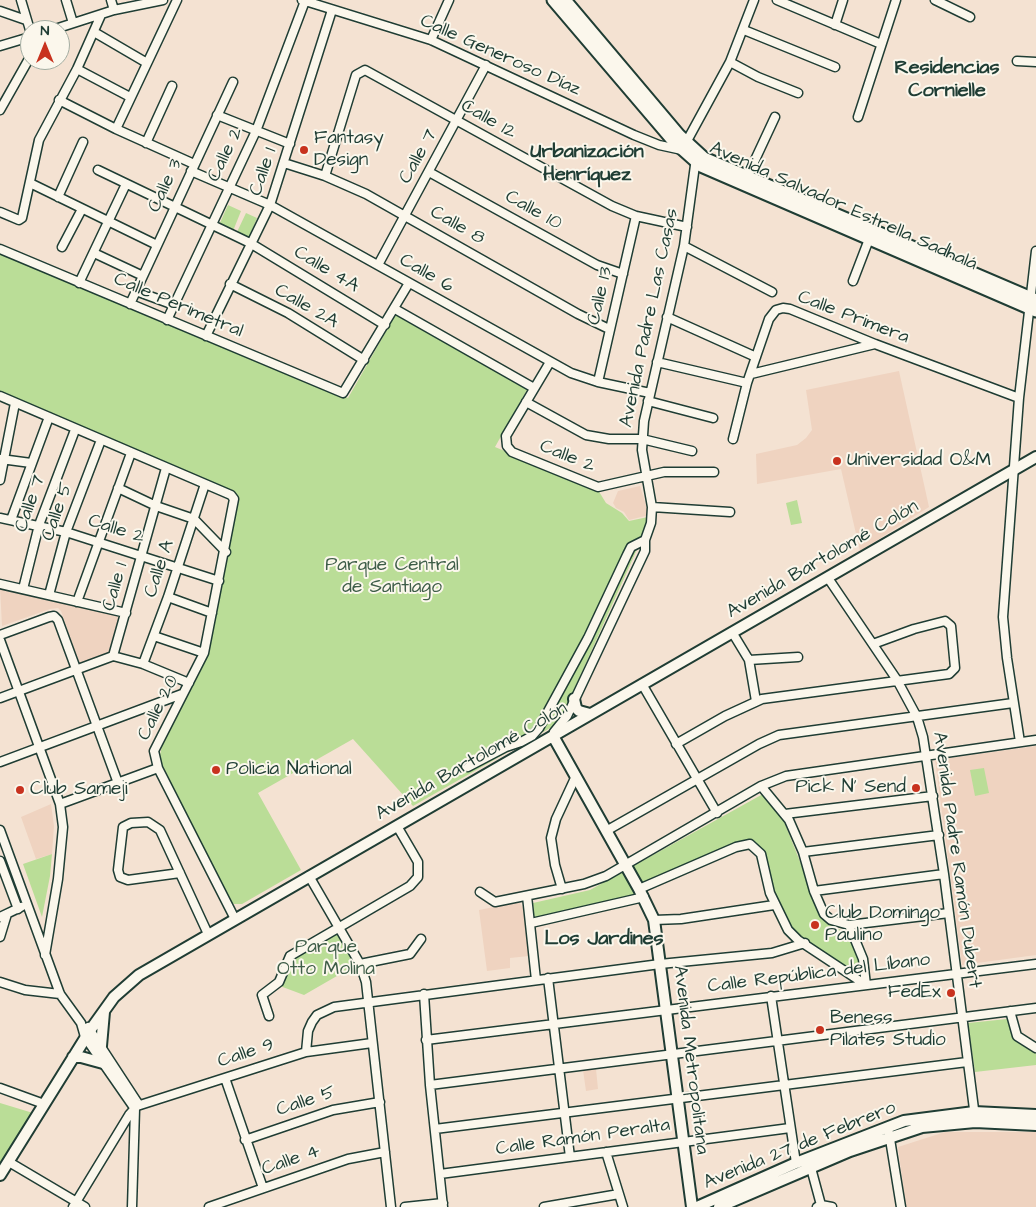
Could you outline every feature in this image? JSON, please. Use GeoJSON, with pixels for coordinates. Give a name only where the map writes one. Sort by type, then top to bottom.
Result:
{"type":"FeatureCollection","features":[{"type":"Feature","properties":{"kind":"highway","name":"Avenida Salvador Estrella Sadhalá"},"geometry":{"type":"LineString","coordinates":[[553,0],[684,146],[710,172],[870,235],[1032,303]]}},
{"type":"Feature","properties":{"kind":"highway","name":"Avenida Salvador Estrella Sadhalá"},"geometry":{"type":"LineString","coordinates":[[565,0],[684,146]]}},
{"type":"Feature","properties":{"kind":"highway","name":"Avenida Salvador Estrella Sadhalá"},"geometry":{"type":"LineString","coordinates":[[696,157],[747,177],[870,235]]}},
{"type":"Feature","properties":{"kind":"main road","name":"Avenida Bartolomé Colón"},"geometry":{"type":"LineString","coordinates":[[0,1175],[73,1057],[86,1030],[118,994],[139,975],[1036,457]]}},
{"type":"Feature","properties":{"kind":"main road"},"geometry":{"type":"LineString","coordinates":[[574,699],[576,708],[579,711],[590,714]]}},
{"type":"Feature","properties":{"kind":"main road","name":"Avenida Metropolitana"},"geometry":{"type":"LineString","coordinates":[[553,736],[626,865],[654,920],[692,1207]]}},
{"type":"Feature","properties":{"kind":"main road"},"geometry":{"type":"LineString","coordinates":[[101,1046],[104,1010]]}},
{"type":"Feature","properties":{"kind":"main road"},"geometry":{"type":"LineString","coordinates":[[73,1057],[81,1056],[103,1063]]}},
{"type":"Feature","properties":{"kind":"main road","name":"Avenida 27 de Febrero"},"geometry":{"type":"LineString","coordinates":[[697,1207],[796,1162],[889,1131],[975,1117],[1036,1115]]}},
{"type":"Feature","properties":{"kind":"main road","name":"Avenida 27 de Febrero"},"geometry":{"type":"LineString","coordinates":[[975,1117],[1036,1125]]}},
{"type":"Feature","properties":{"kind":"main road","name":"Avenida 27 de Febrero"},"geometry":{"type":"LineString","coordinates":[[719,1207],[811,1168],[889,1131]]}},
{"type":"Feature","properties":{"kind":"street"},"geometry":{"type":"LineString","coordinates":[[21,0],[26,20]]}},
{"type":"Feature","properties":{"kind":"street"},"geometry":{"type":"LineString","coordinates":[[66,0],[73,23]]}},
{"type":"Feature","properties":{"kind":"street"},"geometry":{"type":"LineString","coordinates":[[111,0],[114,10]]}},
{"type":"Feature","properties":{"kind":"street"},"geometry":{"type":"LineString","coordinates":[[70,24],[114,10],[163,0]]}},
{"type":"Feature","properties":{"kind":"street"},"geometry":{"type":"LineString","coordinates":[[116,129],[177,0]]}},
{"type":"Feature","properties":{"kind":"street","name":"Calle Generoso Díaz"},"geometry":{"type":"LineString","coordinates":[[304,0],[431,40],[634,135],[659,145],[684,146]]}},
{"type":"Feature","properties":{"kind":"street","name":"Calle 2"},"geometry":{"type":"LineString","coordinates":[[167,320],[256,131],[304,0]]}},
{"type":"Feature","properties":{"kind":"street"},"geometry":{"type":"LineString","coordinates":[[431,40],[449,0]]}},
{"type":"Feature","properties":{"kind":"street"},"geometry":{"type":"LineString","coordinates":[[684,146],[730,62],[744,30],[752,0]]}},
{"type":"Feature","properties":{"kind":"street"},"geometry":{"type":"LineString","coordinates":[[777,0],[882,44]]}},
{"type":"Feature","properties":{"kind":"street"},"geometry":{"type":"LineString","coordinates":[[835,25],[843,0]]}},
{"type":"Feature","properties":{"kind":"street"},"geometry":{"type":"LineString","coordinates":[[858,117],[896,0]]}},
{"type":"Feature","properties":{"kind":"street"},"geometry":{"type":"LineString","coordinates":[[936,0],[970,17]]}},
{"type":"Feature","properties":{"kind":"street"},"geometry":{"type":"LineString","coordinates":[[0,10],[26,20]]}},
{"type":"Feature","properties":{"kind":"street","name":"Calle 1"},"geometry":{"type":"LineString","coordinates":[[206,336],[270,205],[332,10]]}},
{"type":"Feature","properties":{"kind":"street"},"geometry":{"type":"LineString","coordinates":[[0,212],[19,220],[22,218],[39,140],[77,69],[101,15]]}},
{"type":"Feature","properties":{"kind":"street"},"geometry":{"type":"LineString","coordinates":[[744,30],[835,67]]}},
{"type":"Feature","properties":{"kind":"street"},"geometry":{"type":"LineString","coordinates":[[94,32],[147,63]]}},
{"type":"Feature","properties":{"kind":"street"},"geometry":{"type":"LineString","coordinates":[[0,46],[20,40]]}},
{"type":"Feature","properties":{"kind":"street"},"geometry":{"type":"LineString","coordinates":[[1017,61],[1036,62]]}},
{"type":"Feature","properties":{"kind":"street"},"geometry":{"type":"LineString","coordinates":[[730,62],[758,77],[798,93]]}},
{"type":"Feature","properties":{"kind":"street","name":"Calle 7"},"geometry":{"type":"LineString","coordinates":[[378,265],[457,122],[486,65]]}},
{"type":"Feature","properties":{"kind":"street"},"geometry":{"type":"LineString","coordinates":[[77,69],[130,97]]}},
{"type":"Feature","properties":{"kind":"street"},"geometry":{"type":"LineString","coordinates":[[0,110],[23,70]]}},
{"type":"Feature","properties":{"kind":"street","name":"Calle 12"},"geometry":{"type":"LineString","coordinates":[[325,176],[356,75],[359,71],[365,70],[590,195],[636,216],[687,227]]}},
{"type":"Feature","properties":{"kind":"street","name":"Calle 3"},"geometry":{"type":"LineString","coordinates":[[130,304],[233,82]]}},
{"type":"Feature","properties":{"kind":"street"},"geometry":{"type":"LineString","coordinates":[[146,143],[172,86]]}},
{"type":"Feature","properties":{"kind":"street"},"geometry":{"type":"LineString","coordinates":[[59,100],[192,167]]}},
{"type":"Feature","properties":{"kind":"street"},"geometry":{"type":"LineString","coordinates":[[217,115],[290,144]]}},
{"type":"Feature","properties":{"kind":"street"},"geometry":{"type":"LineString","coordinates":[[747,177],[775,117]]}},
{"type":"Feature","properties":{"kind":"street"},"geometry":{"type":"LineString","coordinates":[[58,197],[83,142]]}},
{"type":"Feature","properties":{"kind":"street","name":"Avenida Padre Las Casas"},"geometry":{"type":"LineString","coordinates":[[553,736],[574,699],[645,551],[645,540],[651,523],[652,507],[642,438],[649,397],[684,246],[696,157]]}},
{"type":"Feature","properties":{"kind":"street","name":"Calle 8"},"geometry":{"type":"LineString","coordinates":[[284,163],[325,176],[405,215],[578,314],[609,329]]}},
{"type":"Feature","properties":{"kind":"street","name":"Calle 6"},"geometry":{"type":"LineString","coordinates":[[192,167],[228,188],[270,205],[571,373],[713,418]]}},
{"type":"Feature","properties":{"kind":"street"},"geometry":{"type":"LineString","coordinates":[[98,170],[250,243]]}},
{"type":"Feature","properties":{"kind":"street","name":"Calle 10"},"geometry":{"type":"LineString","coordinates":[[429,172],[596,265],[623,274]]}},
{"type":"Feature","properties":{"kind":"street"},"geometry":{"type":"LineString","coordinates":[[30,183],[157,245]]}},
{"type":"Feature","properties":{"kind":"street"},"geometry":{"type":"LineString","coordinates":[[79,283],[126,184]]}},
{"type":"Feature","properties":{"kind":"street"},"geometry":{"type":"LineString","coordinates":[[62,247],[82,209]]}},
{"type":"Feature","properties":{"kind":"street","name":"Calle 13"},"geometry":{"type":"LineString","coordinates":[[598,382],[636,216]]}},
{"type":"Feature","properties":{"kind":"street"},"geometry":{"type":"LineString","coordinates":[[853,282],[870,235]]}},
{"type":"Feature","properties":{"kind":"street","name":"Calle 4A"},"geometry":{"type":"LineString","coordinates":[[250,243],[384,325]]}},
{"type":"Feature","properties":{"kind":"street"},"geometry":{"type":"LineString","coordinates":[[684,246],[772,292]]}},
{"type":"Feature","properties":{"kind":"street","name":"Calle Perimetral"},"geometry":{"type":"LineString","coordinates":[[0,248],[343,393],[364,360]]}},
{"type":"Feature","properties":{"kind":"street"},"geometry":{"type":"LineString","coordinates":[[1020,742],[1013,703],[1004,617],[1006,555],[1015,469],[1019,398],[1032,303],[1036,251]]}},
{"type":"Feature","properties":{"kind":"street"},"geometry":{"type":"LineString","coordinates":[[94,253],[143,276]]}},
{"type":"Feature","properties":{"kind":"street"},"geometry":{"type":"LineString","coordinates":[[364,360],[409,283]]}},
{"type":"Feature","properties":{"kind":"street","name":"Calle 2A"},"geometry":{"type":"LineString","coordinates":[[230,284],[288,313],[364,360]]}},
{"type":"Feature","properties":{"kind":"street"},"geometry":{"type":"LineString","coordinates":[[136,291],[174,305]]}},
{"type":"Feature","properties":{"kind":"street","name":"Calle Primera"},"geometry":{"type":"LineString","coordinates":[[733,440],[747,383],[771,313],[783,308],[790,309],[875,344],[1019,398]]}},
{"type":"Feature","properties":{"kind":"street"},"geometry":{"type":"LineString","coordinates":[[395,309],[534,388]]}},
{"type":"Feature","properties":{"kind":"street"},"geometry":{"type":"LineString","coordinates":[[667,317],[756,357]]}},
{"type":"Feature","properties":{"kind":"street"},"geometry":{"type":"LineString","coordinates":[[751,374],[875,344]]}},
{"type":"Feature","properties":{"kind":"street"},"geometry":{"type":"LineString","coordinates":[[550,362],[526,402],[586,435],[609,439],[642,438],[692,451]]}},
{"type":"Feature","properties":{"kind":"street"},"geometry":{"type":"LineString","coordinates":[[657,362],[747,383]]}},
{"type":"Feature","properties":{"kind":"street"},"geometry":{"type":"LineString","coordinates":[[0,396],[75,430],[205,484]]}},
{"type":"Feature","properties":{"kind":"street","name":"Calle 2"},"geometry":{"type":"LineString","coordinates":[[526,402],[506,436],[506,446],[512,452],[592,486],[604,487],[647,474],[677,471],[714,472]]}},
{"type":"Feature","properties":{"kind":"street"},"geometry":{"type":"LineString","coordinates":[[0,480],[2,459],[15,403]]}},
{"type":"Feature","properties":{"kind":"street"},"geometry":{"type":"LineString","coordinates":[[12,520],[49,417]]}},
{"type":"Feature","properties":{"kind":"street","name":"Calle 7"},"geometry":{"type":"LineString","coordinates":[[23,589],[39,525],[75,430]]}},
{"type":"Feature","properties":{"kind":"street","name":"Calle 5"},"geometry":{"type":"LineString","coordinates":[[49,595],[66,532],[101,440]]}},
{"type":"Feature","properties":{"kind":"street"},"geometry":{"type":"LineString","coordinates":[[77,602],[131,453]]}},
{"type":"Feature","properties":{"kind":"street"},"geometry":{"type":"LineString","coordinates":[[2,459],[31,463]]}},
{"type":"Feature","properties":{"kind":"street","name":"Calle 1"},"geometry":{"type":"LineString","coordinates":[[113,656],[166,468]]}},
{"type":"Feature","properties":{"kind":"street","name":"Calle 20"},"geometry":{"type":"LineString","coordinates":[[205,484],[231,495],[234,499],[226,552],[204,652],[154,751],[158,768],[235,918]]}},
{"type":"Feature","properties":{"kind":"street","name":"Calle A"},"geometry":{"type":"LineString","coordinates":[[143,664],[168,597],[205,484]]}},
{"type":"Feature","properties":{"kind":"street"},"geometry":{"type":"LineString","coordinates":[[118,488],[156,506],[194,518],[226,552]]}},
{"type":"Feature","properties":{"kind":"street"},"geometry":{"type":"LineString","coordinates":[[652,507],[730,512]]}},
{"type":"Feature","properties":{"kind":"street","name":"Calle 2"},"geometry":{"type":"LineString","coordinates":[[0,518],[66,532],[219,581]]}},
{"type":"Feature","properties":{"kind":"street"},"geometry":{"type":"LineString","coordinates":[[468,767],[532,736],[539,728],[583,647],[631,547],[645,540]]}},
{"type":"Feature","properties":{"kind":"street","name":"Avenida Padre Ramón Dubert"},"geometry":{"type":"LineString","coordinates":[[828,578],[897,680],[917,718],[927,755],[939,835],[975,1117]]}},
{"type":"Feature","properties":{"kind":"street"},"geometry":{"type":"LineString","coordinates":[[0,584],[126,613]]}},
{"type":"Feature","properties":{"kind":"street"},"geometry":{"type":"LineString","coordinates":[[168,597],[212,613]]}},
{"type":"Feature","properties":{"kind":"street"},"geometry":{"type":"LineString","coordinates":[[0,635],[49,617],[54,616],[58,620],[118,783]]}},
{"type":"Feature","properties":{"kind":"street"},"geometry":{"type":"LineString","coordinates":[[676,744],[756,701],[774,696],[952,673],[955,664],[951,626],[941,621],[873,644]]}},
{"type":"Feature","properties":{"kind":"street"},"geometry":{"type":"LineString","coordinates":[[732,632],[748,660],[756,701]]}},
{"type":"Feature","properties":{"kind":"street"},"geometry":{"type":"LineString","coordinates":[[154,636],[204,652]]}},
{"type":"Feature","properties":{"kind":"street"},"geometry":{"type":"LineString","coordinates":[[0,640],[60,804],[63,827],[58,879],[46,955]]}},
{"type":"Feature","properties":{"kind":"street"},"geometry":{"type":"LineString","coordinates":[[583,647],[596,654]]}},
{"type":"Feature","properties":{"kind":"street"},"geometry":{"type":"LineString","coordinates":[[0,698],[113,656],[143,664],[189,683]]}},
{"type":"Feature","properties":{"kind":"street"},"geometry":{"type":"LineString","coordinates":[[748,660],[798,656]]}},
{"type":"Feature","properties":{"kind":"street"},"geometry":{"type":"LineString","coordinates":[[642,684],[717,813]]}},
{"type":"Feature","properties":{"kind":"street"},"geometry":{"type":"LineString","coordinates":[[0,762],[182,694]]}},
{"type":"Feature","properties":{"kind":"street"},"geometry":{"type":"LineString","coordinates":[[606,831],[779,735],[917,718],[1013,703]]}},
{"type":"Feature","properties":{"kind":"street"},"geometry":{"type":"LineString","coordinates":[[480,892],[495,902],[562,888],[606,876],[761,786],[786,776],[807,771],[1036,740]]}},
{"type":"Feature","properties":{"kind":"street"},"geometry":{"type":"LineString","coordinates":[[518,743],[529,750]]}},
{"type":"Feature","properties":{"kind":"street"},"geometry":{"type":"LineString","coordinates":[[60,804],[158,768]]}},
{"type":"Feature","properties":{"kind":"street"},"geometry":{"type":"LineString","coordinates":[[562,888],[555,865],[551,838],[556,819],[576,776]]}},
{"type":"Feature","properties":{"kind":"street"},"geometry":{"type":"LineString","coordinates":[[761,786],[785,814],[803,852],[814,891],[828,918],[835,923],[849,925],[949,913]]}},
{"type":"Feature","properties":{"kind":"street"},"geometry":{"type":"LineString","coordinates":[[785,814],[933,796]]}},
{"type":"Feature","properties":{"kind":"street"},"geometry":{"type":"LineString","coordinates":[[180,873],[128,880],[120,877],[118,870],[122,827],[131,823],[148,822],[157,826],[180,873],[208,934]]}},
{"type":"Feature","properties":{"kind":"street"},"geometry":{"type":"LineString","coordinates":[[269,1016],[262,995],[279,982],[290,956],[410,886],[418,877],[418,862],[397,826]]}},
{"type":"Feature","properties":{"kind":"street"},"geometry":{"type":"LineString","coordinates":[[0,830],[60,994],[86,1030],[101,1046],[136,1108],[132,1207]]}},
{"type":"Feature","properties":{"kind":"street"},"geometry":{"type":"LineString","coordinates":[[803,852],[939,835]]}},
{"type":"Feature","properties":{"kind":"street"},"geometry":{"type":"LineString","coordinates":[[530,923],[641,893],[736,847],[750,844],[762,854],[774,905],[788,930],[866,985]]}},
{"type":"Feature","properties":{"kind":"street"},"geometry":{"type":"LineString","coordinates":[[0,861],[18,909]]}},
{"type":"Feature","properties":{"kind":"street"},"geometry":{"type":"LineString","coordinates":[[2,870],[13,865]]}},
{"type":"Feature","properties":{"kind":"street"},"geometry":{"type":"LineString","coordinates":[[814,891],[944,874]]}},
{"type":"Feature","properties":{"kind":"street"},"geometry":{"type":"LineString","coordinates":[[310,876],[360,964],[369,1002],[391,1207]]}},
{"type":"Feature","properties":{"kind":"street"},"geometry":{"type":"LineString","coordinates":[[527,896],[536,980]]}},
{"type":"Feature","properties":{"kind":"street"},"geometry":{"type":"LineString","coordinates":[[0,937],[4,915],[27,905]]}},
{"type":"Feature","properties":{"kind":"street"},"geometry":{"type":"LineString","coordinates":[[654,920],[681,919],[774,905]]}},
{"type":"Feature","properties":{"kind":"street"},"geometry":{"type":"LineString","coordinates":[[849,925],[863,959],[866,985]]}},
{"type":"Feature","properties":{"kind":"street"},"geometry":{"type":"LineString","coordinates":[[360,964],[409,955],[421,939]]}},
{"type":"Feature","properties":{"kind":"street"},"geometry":{"type":"LineString","coordinates":[[306,1052],[308,1031],[318,1015],[334,1007],[660,964],[772,953],[805,943]]}},
{"type":"Feature","properties":{"kind":"street","name":"Calle República del Líbano"},"geometry":{"type":"LineString","coordinates":[[426,1040],[1036,964]]}},
{"type":"Feature","properties":{"kind":"street"},"geometry":{"type":"LineString","coordinates":[[548,978],[570,1157]]}},
{"type":"Feature","properties":{"kind":"street"},"geometry":{"type":"LineString","coordinates":[[0,982],[26,990],[60,994]]}},
{"type":"Feature","properties":{"kind":"street"},"geometry":{"type":"LineString","coordinates":[[405,1207],[443,1205],[430,1085],[424,994]]}},
{"type":"Feature","properties":{"kind":"street"},"geometry":{"type":"LineString","coordinates":[[771,996],[796,1162]]}},
{"type":"Feature","properties":{"kind":"street"},"geometry":{"type":"LineString","coordinates":[[430,1085],[1036,1008]]}},
{"type":"Feature","properties":{"kind":"street"},"geometry":{"type":"LineString","coordinates":[[1010,1011],[1017,1036],[1036,1048]]}},
{"type":"Feature","properties":{"kind":"street"},"geometry":{"type":"LineString","coordinates":[[86,1030],[103,1063],[136,1108]]}},
{"type":"Feature","properties":{"kind":"street","name":"Calle 9"},"geometry":{"type":"LineString","coordinates":[[136,1108],[306,1052],[372,1044]]}},
{"type":"Feature","properties":{"kind":"street"},"geometry":{"type":"LineString","coordinates":[[435,1129],[967,1062]]}},
{"type":"Feature","properties":{"kind":"street"},"geometry":{"type":"LineString","coordinates":[[225,1078],[263,1188]]}},
{"type":"Feature","properties":{"kind":"street"},"geometry":{"type":"LineString","coordinates":[[0,1088],[44,1104]]}},
{"type":"Feature","properties":{"kind":"street","name":"Calle 5"},"geometry":{"type":"LineString","coordinates":[[245,1140],[333,1110],[380,1102]]}},
{"type":"Feature","properties":{"kind":"street"},"geometry":{"type":"LineString","coordinates":[[75,1204],[136,1108]]}},
{"type":"Feature","properties":{"kind":"street","name":"Calle Ramón Peralta"},"geometry":{"type":"LineString","coordinates":[[440,1174],[790,1128]]}},
{"type":"Feature","properties":{"kind":"street"},"geometry":{"type":"LineString","coordinates":[[889,1131],[901,1207]]}},
{"type":"Feature","properties":{"kind":"street","name":"Calle 4"},"geometry":{"type":"LineString","coordinates":[[209,1207],[348,1159],[385,1152]]}},
{"type":"Feature","properties":{"kind":"street"},"geometry":{"type":"LineString","coordinates":[[606,1152],[623,1207]]}},
{"type":"Feature","properties":{"kind":"street"},"geometry":{"type":"LineString","coordinates":[[8,1162],[75,1204],[84,1207]]}},
{"type":"Feature","properties":{"kind":"street"},"geometry":{"type":"LineString","coordinates":[[811,1168],[819,1206],[832,1207]]}},
{"type":"Feature","properties":{"kind":"street"},"geometry":{"type":"LineString","coordinates":[[544,1207],[619,1194]]}},
{"type":"Feature","properties":{"kind":"shaded area","name":"Universidad O&M"},"geometry":{"type":"Polygon","coordinates":[[[899,371],[929,507],[860,551],[841,469],[757,484],[756,454],[797,445],[806,438],[812,430],[806,390],[899,371]]]}},
{"type":"Feature","properties":{"kind":"shaded area"},"geometry":{"type":"Polygon","coordinates":[[[640,486],[649,515],[629,520],[624,512],[616,508],[613,503],[618,491],[640,486]]]}},
{"type":"Feature","properties":{"kind":"shaded area"},"geometry":{"type":"Polygon","coordinates":[[[0,587],[121,616],[108,653],[79,663],[61,611],[58,608],[2,626],[0,587]]]}},
{"type":"Feature","properties":{"kind":"shaded area"},"geometry":{"type":"Polygon","coordinates":[[[1036,746],[1036,955],[962,965],[935,760],[1036,746]]]}},
{"type":"Feature","properties":{"kind":"shaded area"},"geometry":{"type":"Polygon","coordinates":[[[51,804],[54,826],[52,854],[36,859],[21,817],[51,804]]]}},
{"type":"Feature","properties":{"kind":"shaded area"},"geometry":{"type":"Polygon","coordinates":[[[519,902],[523,908],[529,956],[510,958],[510,968],[487,971],[479,910],[519,902]]]}},
{"type":"Feature","properties":{"kind":"shaded area"},"geometry":{"type":"Polygon","coordinates":[[[596,1069],[598,1089],[586,1091],[583,1070],[596,1069]]]}},
{"type":"Feature","properties":{"kind":"shaded area"},"geometry":{"type":"Polygon","coordinates":[[[945,1132],[1036,1132],[1036,1207],[906,1207],[898,1147],[945,1132]]]}},
{"type":"Feature","properties":{"kind":"green space"},"geometry":{"type":"Polygon","coordinates":[[[228,205],[241,211],[233,231],[219,225],[228,205]]]}},
{"type":"Feature","properties":{"kind":"green space"},"geometry":{"type":"Polygon","coordinates":[[[246,213],[257,218],[249,237],[237,232],[246,213]]]}},
{"type":"Feature","properties":{"kind":"green space","name":"Parque Central de Santiago"},"geometry":{"type":"Polygon","coordinates":[[[0,251],[348,398],[396,314],[528,388],[495,447],[598,490],[606,503],[622,513],[629,521],[648,517],[639,545],[559,723],[413,806],[353,739],[258,793],[301,870],[242,904],[234,904],[228,900],[162,764],[160,755],[164,736],[199,674],[207,655],[238,498],[235,493],[145,457],[0,391],[0,251]]]}},
{"type":"Feature","properties":{"kind":"green space"},"geometry":{"type":"Polygon","coordinates":[[[797,500],[802,523],[791,525],[786,503],[797,500]]]}},
{"type":"Feature","properties":{"kind":"green space"},"geometry":{"type":"Polygon","coordinates":[[[984,768],[989,793],[975,796],[970,770],[984,768]]]}},
{"type":"Feature","properties":{"kind":"green space"},"geometry":{"type":"Polygon","coordinates":[[[763,794],[783,819],[819,909],[829,924],[847,933],[864,968],[861,971],[856,973],[785,926],[765,861],[758,848],[740,844],[622,900],[535,924],[533,903],[590,890],[763,794]]]}},
{"type":"Feature","properties":{"kind":"green space"},"geometry":{"type":"Polygon","coordinates":[[[52,854],[50,876],[42,917],[23,864],[52,854]]]}},
{"type":"Feature","properties":{"kind":"green space","name":"Parque Otto Molina"},"geometry":{"type":"Polygon","coordinates":[[[337,930],[356,965],[304,995],[280,986],[291,957],[337,930]]]}},
{"type":"Feature","properties":{"kind":"green space"},"geometry":{"type":"Polygon","coordinates":[[[1007,1019],[1012,1036],[1021,1044],[1036,1052],[1036,1065],[975,1072],[968,1023],[1007,1019]]]}},
{"type":"Feature","properties":{"kind":"green space"},"geometry":{"type":"Polygon","coordinates":[[[0,1103],[33,1113],[0,1166],[0,1103]]]}},
{"type":"Feature","properties":{"kind":"place","name":"Fantasy Design"},"geometry":{"type":"Point","coordinates":[304,150]}},
{"type":"Feature","properties":{"kind":"place","name":"Universidad O&M"},"geometry":{"type":"Point","coordinates":[837,461]}},
{"type":"Feature","properties":{"kind":"place","name":"Policia National"},"geometry":{"type":"Point","coordinates":[216,770]}},
{"type":"Feature","properties":{"kind":"place","name":"Pick N' Send"},"geometry":{"type":"Point","coordinates":[916,788]}},
{"type":"Feature","properties":{"kind":"place","name":"Club Sameji"},"geometry":{"type":"Point","coordinates":[20,790]}},
{"type":"Feature","properties":{"kind":"place","name":"Club Domingo Paulino"},"geometry":{"type":"Point","coordinates":[815,925]}},
{"type":"Feature","properties":{"kind":"place","name":"FedEx"},"geometry":{"type":"Point","coordinates":[951,993]}},
{"type":"Feature","properties":{"kind":"place","name":"Beness Pilates Studio"},"geometry":{"type":"Point","coordinates":[820,1030]}},
{"type":"Feature","properties":{"kind":"district","name":"Residencias Cornielle"},"geometry":{"type":"Point","coordinates":[947,80]}},
{"type":"Feature","properties":{"kind":"district","name":"Urbanización Henríquez"},"geometry":{"type":"Point","coordinates":[587,164]}},
{"type":"Feature","properties":{"kind":"district","name":"Los Jardines"},"geometry":{"type":"Point","coordinates":[604,940]}}]}
